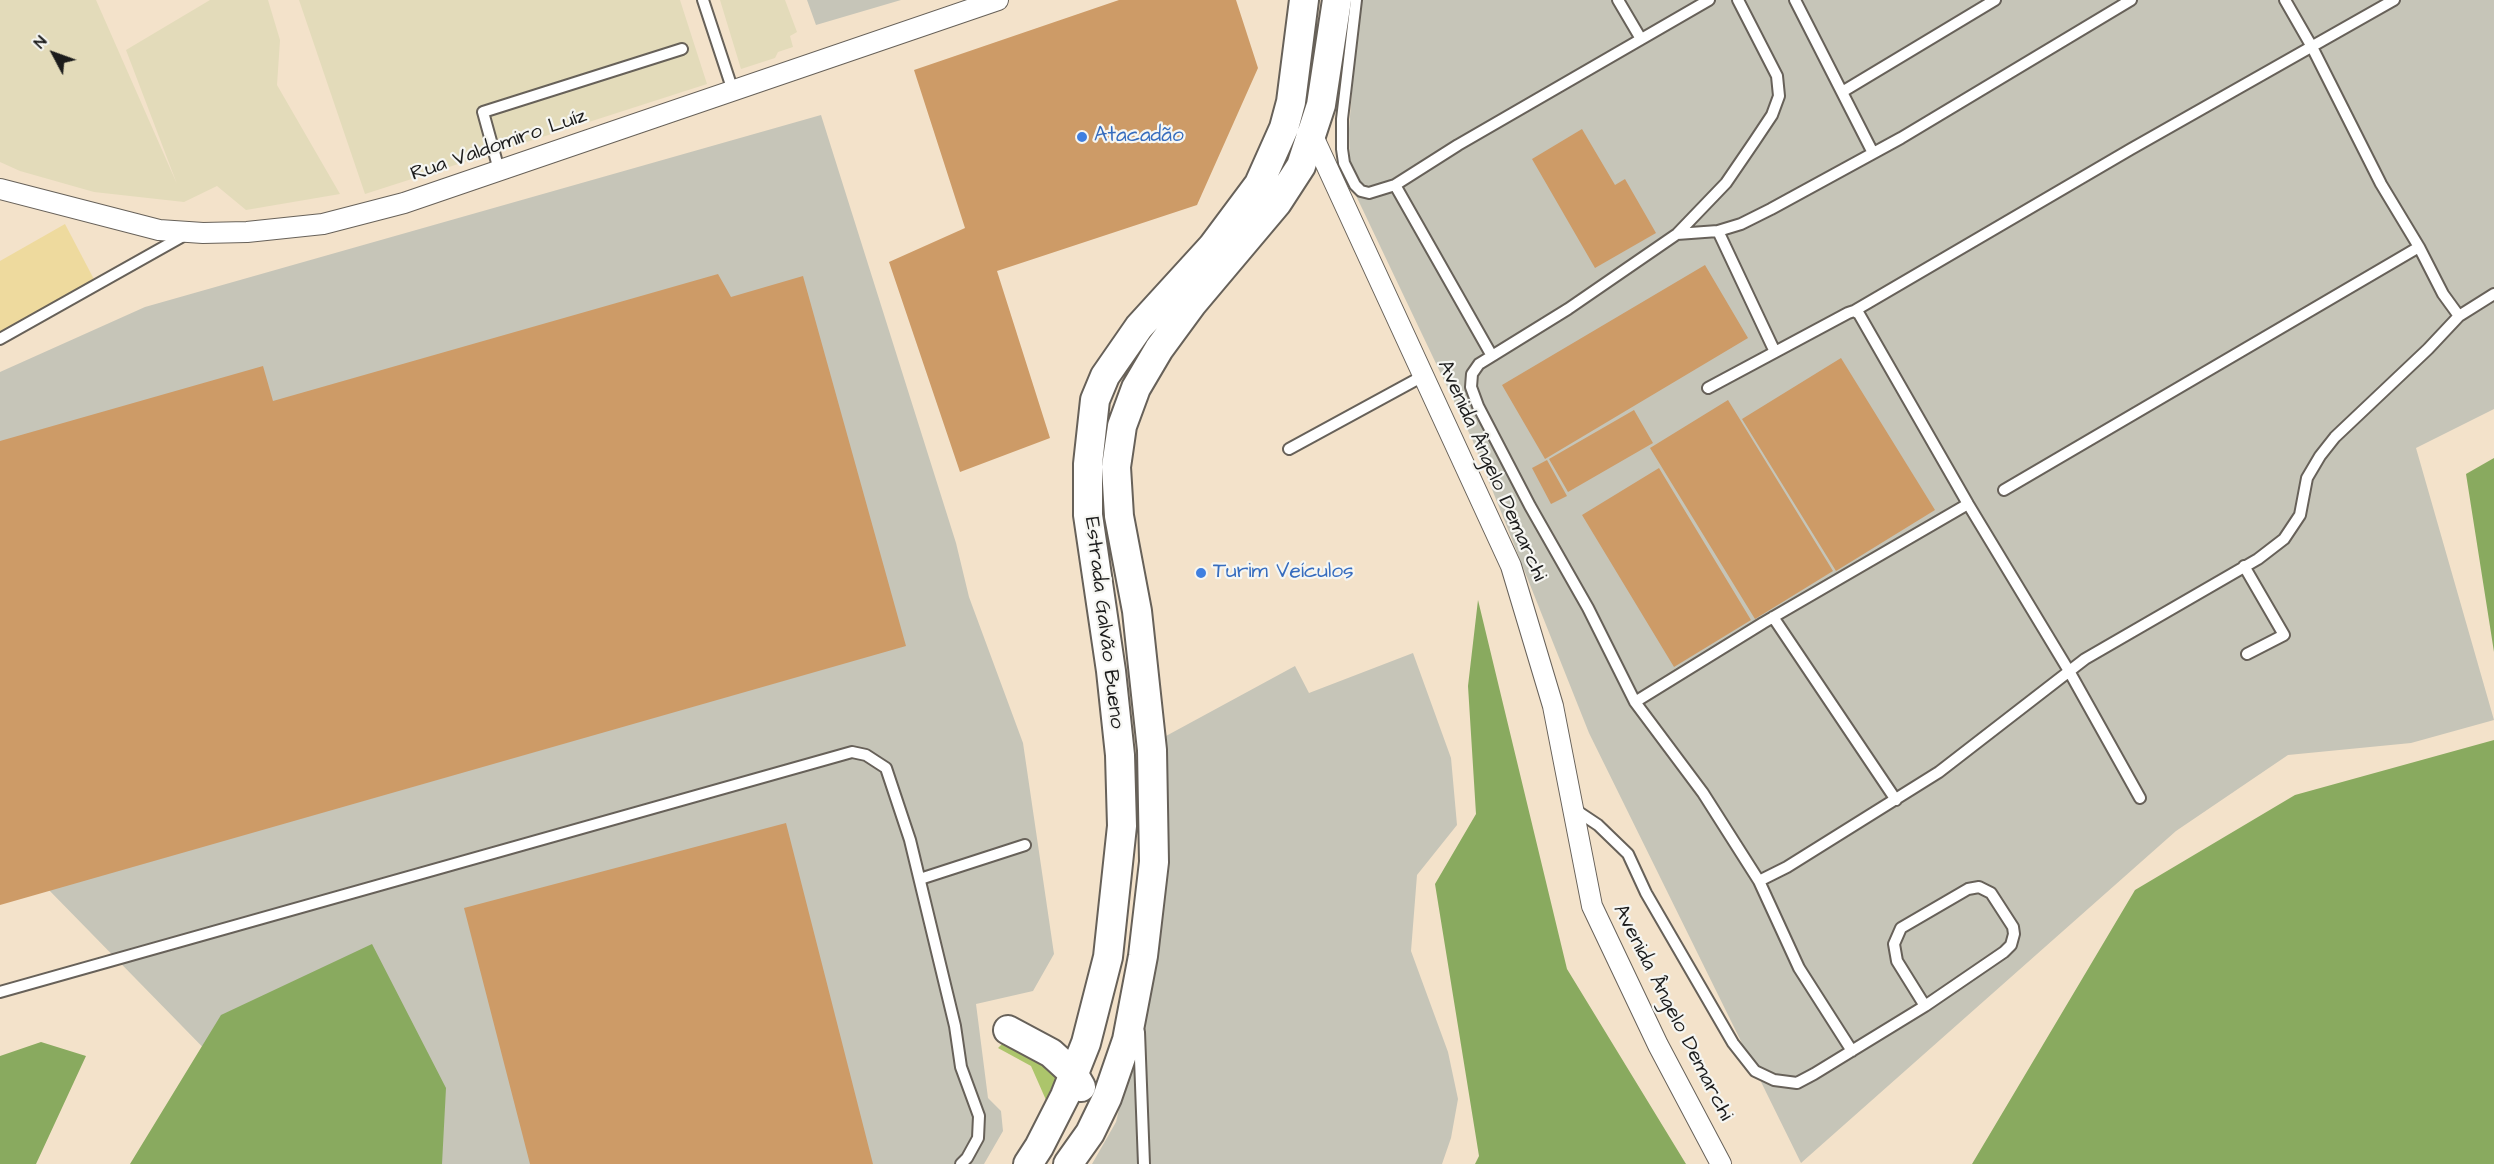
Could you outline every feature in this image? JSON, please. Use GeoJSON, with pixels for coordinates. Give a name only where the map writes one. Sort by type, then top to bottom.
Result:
{"type":"FeatureCollection","features":[{"type":"Feature","properties":{"kind":"main road","name":"Estrada Galvão Bueno"},"geometry":{"type":"LineString","coordinates":[[1028,1164],[1039,1147],[1086,1043],[1108,957],[1122,826],[1120,754],[1112,671],[1088,515],[1088,464],[1095,400],[1105,376],[1139,327],[1212,247],[1259,184],[1284,128],[1291,102],[1305,0]]}},
{"type":"Feature","properties":{"kind":"main road","name":"Estrada Galvão Bueno"},"geometry":{"type":"LineString","coordinates":[[1068,1164],[1090,1133],[1107,1098],[1127,1040],[1143,956],[1154,862],[1152,750],[1137,611],[1119,516],[1116,467],[1122,426],[1136,387],[1159,349],[1199,296],[1277,203],[1300,166],[1321,105],[1337,0]]}},
{"type":"Feature","properties":{"kind":"main road"},"geometry":{"type":"LineString","coordinates":[[1008,1030],[1051,1053],[1074,1073],[1082,1088],[1082,1103],[1071,1128],[1042,1164]]}},
{"type":"Feature","properties":{"kind":"street","name":"Rua Valdomiro Luíz"},"geometry":{"type":"LineString","coordinates":[[0,189],[159,230],[247,232],[323,224],[404,203],[998,0]]}},
{"type":"Feature","properties":{"kind":"street"},"geometry":{"type":"LineString","coordinates":[[1284,128],[1312,134]]}},
{"type":"Feature","properties":{"kind":"street","name":"Avenida Ângelo Demarchi"},"geometry":{"type":"LineString","coordinates":[[1312,134],[1511,566],[1553,706],[1592,906],[1658,1045],[1721,1164]]}},
{"type":"Feature","properties":{"kind":"lane"},"geometry":{"type":"LineString","coordinates":[[703,0],[733,91]]}},
{"type":"Feature","properties":{"kind":"lane"},"geometry":{"type":"LineString","coordinates":[[1356,0],[1342,119],[1342,149],[1344,163],[1355,185],[1361,190],[1375,192],[1395,185],[1458,145],[1709,0]]}},
{"type":"Feature","properties":{"kind":"lane"},"geometry":{"type":"LineString","coordinates":[[1618,0],[1641,39]]}},
{"type":"Feature","properties":{"kind":"lane"},"geometry":{"type":"LineString","coordinates":[[1738,0],[1777,76],[1779,96],[1773,115],[1726,183],[1677,234],[1568,309],[1479,364],[1473,374],[1471,387],[1478,406],[1530,506],[1588,608],[1635,702],[1703,793],[1759,881],[1799,968],[1852,1051]]}},
{"type":"Feature","properties":{"kind":"lane"},"geometry":{"type":"LineString","coordinates":[[1795,0],[1873,153]]}},
{"type":"Feature","properties":{"kind":"lane"},"geometry":{"type":"LineString","coordinates":[[1842,92],[1995,0]]}},
{"type":"Feature","properties":{"kind":"lane"},"geometry":{"type":"LineString","coordinates":[[1677,234],[1718,231],[1741,224],[1771,209],[1873,153],[2131,0]]}},
{"type":"Feature","properties":{"kind":"lane"},"geometry":{"type":"LineString","coordinates":[[2285,0],[2312,47],[2381,184],[2459,316]]}},
{"type":"Feature","properties":{"kind":"lane"},"geometry":{"type":"LineString","coordinates":[[1708,388],[1854,311],[2131,149],[2394,0]]}},
{"type":"Feature","properties":{"kind":"lane"},"geometry":{"type":"LineString","coordinates":[[499,171],[483,112],[682,49]]}},
{"type":"Feature","properties":{"kind":"lane"},"geometry":{"type":"LineString","coordinates":[[1395,185],[1492,357]]}},
{"type":"Feature","properties":{"kind":"lane"},"geometry":{"type":"LineString","coordinates":[[1718,231],[1775,352]]}},
{"type":"Feature","properties":{"kind":"lane"},"geometry":{"type":"LineString","coordinates":[[0,339],[190,232]]}},
{"type":"Feature","properties":{"kind":"lane"},"geometry":{"type":"LineString","coordinates":[[2004,490],[2419,247]]}},
{"type":"Feature","properties":{"kind":"lane"},"geometry":{"type":"LineString","coordinates":[[1759,881],[1896,800],[1948,765],[2069,671],[2244,566],[2284,539],[2300,515],[2307,478],[2320,456],[2336,437],[2459,316],[2494,294]]}},
{"type":"Feature","properties":{"kind":"lane"},"geometry":{"type":"LineString","coordinates":[[1854,311],[1859,314],[1968,504],[2069,671],[2140,798]]}},
{"type":"Feature","properties":{"kind":"lane"},"geometry":{"type":"LineString","coordinates":[[1289,449],[1423,376]]}},
{"type":"Feature","properties":{"kind":"lane"},"geometry":{"type":"LineString","coordinates":[[1635,702],[1773,617],[1968,504]]}},
{"type":"Feature","properties":{"kind":"lane"},"geometry":{"type":"LineString","coordinates":[[2244,566],[2284,635],[2247,654]]}},
{"type":"Feature","properties":{"kind":"lane"},"geometry":{"type":"LineString","coordinates":[[1773,617],[1896,800]]}},
{"type":"Feature","properties":{"kind":"lane"},"geometry":{"type":"LineString","coordinates":[[0,992],[852,752],[866,755],[886,768],[910,840],[955,1026],[961,1067],[979,1116],[978,1138],[961,1164]]}},
{"type":"Feature","properties":{"kind":"lane"},"geometry":{"type":"LineString","coordinates":[[1571,807],[1598,825],[1628,855],[1646,893],[1733,1044],[1755,1071],[1773,1080],[1797,1083],[1925,1005],[2011,945],[2013,927],[1991,893],[1979,887],[1968,889],[1901,928],[1894,944],[1897,961],[1925,1005]]}},
{"type":"Feature","properties":{"kind":"lane"},"geometry":{"type":"LineString","coordinates":[[920,879],[1025,845]]}},
{"type":"Feature","properties":{"kind":"lane"},"geometry":{"type":"LineString","coordinates":[[1136,994],[1144,1164]]}},
{"type":"Feature","properties":{"kind":"shaded area"},"geometry":{"type":"Polygon","coordinates":[[[0,0],[96,0],[177,184],[126,50],[210,0],[268,0],[280,40],[277,85],[340,194],[246,210],[217,186],[184,202],[94,192],[20,171],[0,162],[0,0]]]}},
{"type":"Feature","properties":{"kind":"shaded area"},"geometry":{"type":"Polygon","coordinates":[[[299,0],[680,0],[707,84],[365,194],[299,0]]]}},
{"type":"Feature","properties":{"kind":"shaded area"},"geometry":{"type":"Polygon","coordinates":[[[720,0],[785,0],[797,32],[790,36],[793,47],[778,52],[775,58],[741,69],[720,0]]]}},
{"type":"Feature","properties":{"kind":"shaded area"},"geometry":{"type":"Polygon","coordinates":[[[807,0],[901,0],[816,25],[807,0]]]}},
{"type":"Feature","properties":{"kind":"shaded area"},"geometry":{"type":"Polygon","coordinates":[[[1359,0],[2494,0],[2494,409],[2416,448],[2494,720],[2411,743],[2288,755],[2176,831],[1801,1163],[1589,733],[1472,439],[1350,183],[1349,129],[1359,0]]]}},
{"type":"Feature","properties":{"kind":"shaded area"},"geometry":{"type":"Polygon","coordinates":[[[821,115],[956,543],[969,597],[1023,743],[1054,954],[1033,991],[976,1004],[988,1098],[1001,1111],[1003,1131],[984,1164],[317,1164],[0,840],[0,372],[145,307],[821,115]]]}},
{"type":"Feature","properties":{"kind":"shaded area"},"geometry":{"type":"Polygon","coordinates":[[[1413,653],[1451,758],[1457,825],[1417,875],[1411,951],[1448,1052],[1458,1099],[1451,1138],[1442,1164],[1092,1164],[1116,1122],[1161,935],[1166,736],[1295,666],[1309,693],[1413,653]]]}},
{"type":"Feature","properties":{"kind":"green space"},"geometry":{"type":"Polygon","coordinates":[[[2494,458],[2494,652],[2466,474],[2494,458]]]}},
{"type":"Feature","properties":{"kind":"green space"},"geometry":{"type":"Polygon","coordinates":[[[1478,600],[1567,969],[1686,1164],[1475,1164],[1479,1156],[1435,884],[1476,814],[1468,686],[1478,600]]]}},
{"type":"Feature","properties":{"kind":"green space"},"geometry":{"type":"Polygon","coordinates":[[[2494,740],[2494,1164],[1972,1164],[2135,890],[2295,795],[2494,740]]]}},
{"type":"Feature","properties":{"kind":"green space"},"geometry":{"type":"Polygon","coordinates":[[[372,944],[446,1088],[442,1164],[130,1164],[221,1015],[372,944]]]}},
{"type":"Feature","properties":{"kind":"green space"},"geometry":{"type":"Polygon","coordinates":[[[41,1042],[86,1056],[36,1164],[0,1164],[0,1056],[41,1042]]]}},
{"type":"Feature","properties":{"kind":"green space"},"geometry":{"type":"Polygon","coordinates":[[[1003,1043],[1035,1055],[1055,1073],[1055,1080],[1046,1100],[1031,1066],[998,1048],[1003,1043]]]}},
{"type":"Feature","properties":{"kind":"sand"},"geometry":{"type":"Polygon","coordinates":[[[65,224],[97,285],[0,336],[0,261],[65,224]]]}},
{"type":"Feature","properties":{"kind":"building","name":"Atacadão"},"geometry":{"type":"Polygon","coordinates":[[[1119,0],[1236,0],[1258,68],[1197,205],[997,271],[1050,438],[960,472],[889,262],[965,228],[914,70],[1119,0]]]}},
{"type":"Feature","properties":{"kind":"building"},"geometry":{"type":"Polygon","coordinates":[[[1582,129],[1615,185],[1625,179],[1656,233],[1595,268],[1532,159],[1582,129]]]}},
{"type":"Feature","properties":{"kind":"building"},"geometry":{"type":"Polygon","coordinates":[[[1705,265],[1748,338],[1545,459],[1502,385],[1705,265]]]}},
{"type":"Feature","properties":{"kind":"building"},"geometry":{"type":"Polygon","coordinates":[[[718,274],[731,297],[803,276],[906,646],[0,905],[0,441],[263,366],[273,401],[718,274]]]}},
{"type":"Feature","properties":{"kind":"building"},"geometry":{"type":"Polygon","coordinates":[[[1841,358],[1935,510],[1836,571],[1742,419],[1841,358]]]}},
{"type":"Feature","properties":{"kind":"building"},"geometry":{"type":"Polygon","coordinates":[[[1728,400],[1833,571],[1755,619],[1650,448],[1728,400]]]}},
{"type":"Feature","properties":{"kind":"building"},"geometry":{"type":"Polygon","coordinates":[[[1634,410],[1653,443],[1568,492],[1549,459],[1634,410]]]}},
{"type":"Feature","properties":{"kind":"building"},"geometry":{"type":"Polygon","coordinates":[[[1547,460],[1567,496],[1551,504],[1532,468],[1547,460]]]}},
{"type":"Feature","properties":{"kind":"building"},"geometry":{"type":"Polygon","coordinates":[[[1659,468],[1751,620],[1674,667],[1582,515],[1659,468]]]}},
{"type":"Feature","properties":{"kind":"building"},"geometry":{"type":"Polygon","coordinates":[[[786,823],[873,1164],[530,1164],[464,908],[786,823]]]}},
{"type":"Feature","properties":{"kind":"place","name":"Atacadão"},"geometry":{"type":"Point","coordinates":[1082,137]}},
{"type":"Feature","properties":{"kind":"place","name":"Turim Veículos"},"geometry":{"type":"Point","coordinates":[1201,573]}}]}
